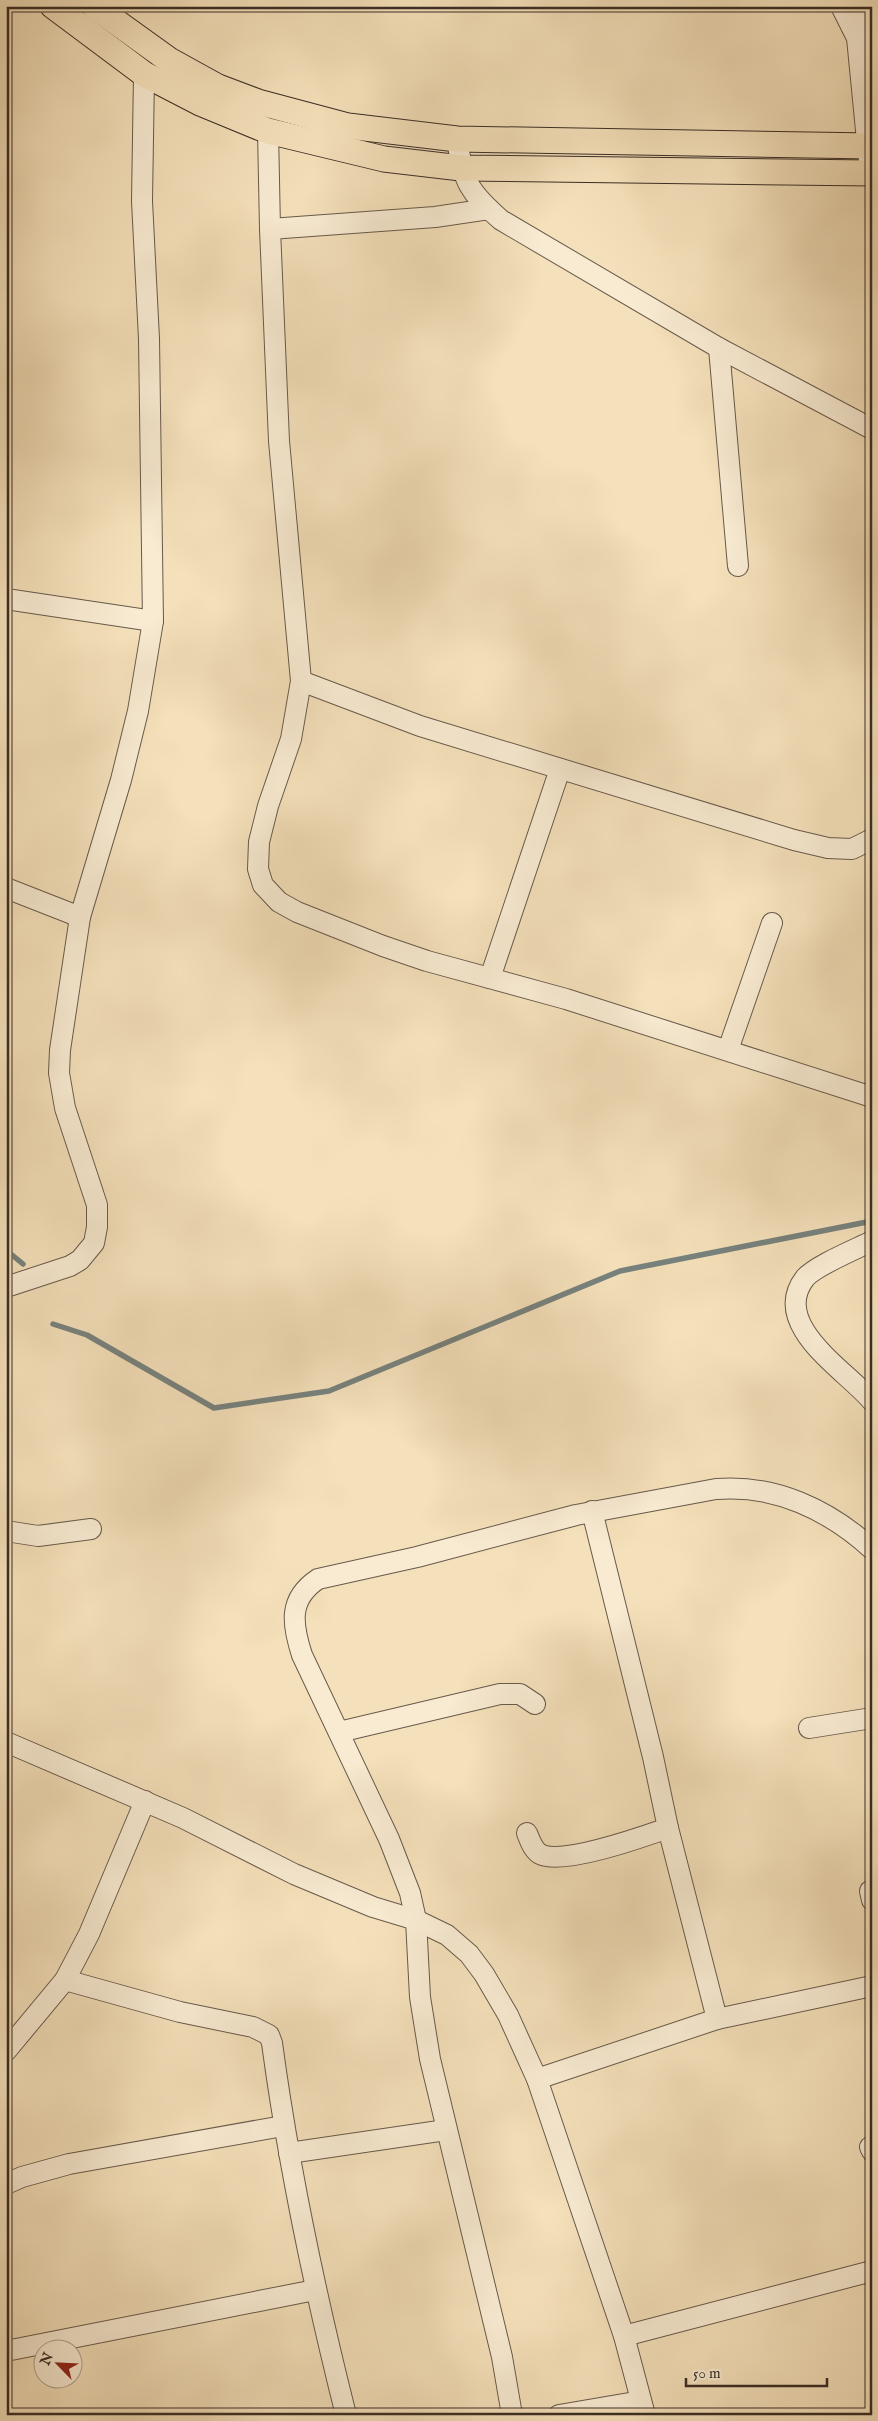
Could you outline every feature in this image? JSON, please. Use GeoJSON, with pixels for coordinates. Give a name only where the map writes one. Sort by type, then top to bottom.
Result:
{"type":"FeatureCollection","features":[{"type":"Feature","properties":{"kind":"main road"},"geometry":{"type":"LineString","coordinates":[[53,6],[144,74],[200,103],[268,130],[384,159],[461,168],[871,173]]}},
{"type":"Feature","properties":{"kind":"main road"},"geometry":{"type":"LineString","coordinates":[[94,6],[169,60],[226,90],[258,102],[348,126],[457,140],[870,146]]}},
{"type":"Feature","properties":{"kind":"street"},"geometry":{"type":"LineString","coordinates":[[841,6],[857,38]]}},
{"type":"Feature","properties":{"kind":"street"},"geometry":{"type":"LineString","coordinates":[[858,6],[857,38],[870,146],[871,173]]}},
{"type":"Feature","properties":{"kind":"street"},"geometry":{"type":"LineString","coordinates":[[6,1287],[70,1266],[84,1256],[94,1244],[97,1227],[97,1205],[65,1108],[59,1073],[65,1008],[80,917],[130,746],[138,711],[153,621],[149,339],[142,201],[144,74]]}},
{"type":"Feature","properties":{"kind":"street"},"geometry":{"type":"LineString","coordinates":[[268,130],[270,230],[279,441],[301,681],[291,739],[268,806],[259,842],[258,869],[263,885],[279,902],[297,912],[427,961],[566,999],[872,1096]]}},
{"type":"Feature","properties":{"kind":"street"},"geometry":{"type":"LineString","coordinates":[[457,140],[461,168],[467,183],[489,209],[515,229],[719,348],[872,429]]}},
{"type":"Feature","properties":{"kind":"street"},"geometry":{"type":"LineString","coordinates":[[270,230],[435,217],[489,209]]}},
{"type":"Feature","properties":{"kind":"street"},"geometry":{"type":"LineString","coordinates":[[719,348],[738,566]]}},
{"type":"Feature","properties":{"kind":"street"},"geometry":{"type":"LineString","coordinates":[[6,599],[153,621]]}},
{"type":"Feature","properties":{"kind":"street"},"geometry":{"type":"LineString","coordinates":[[301,681],[420,726],[743,826],[820,846],[852,849],[872,839]]}},
{"type":"Feature","properties":{"kind":"street"},"geometry":{"type":"LineString","coordinates":[[490,978],[560,769]]}},
{"type":"Feature","properties":{"kind":"street"},"geometry":{"type":"LineString","coordinates":[[6,888],[80,917]]}},
{"type":"Feature","properties":{"kind":"street"},"geometry":{"type":"LineString","coordinates":[[728,1050],[772,923]]}},
{"type":"Feature","properties":{"kind":"street"},"geometry":{"type":"LineString","coordinates":[[872,1241],[822,1266],[805,1278],[795,1303],[799,1320],[809,1340],[872,1402]]}},
{"type":"Feature","properties":{"kind":"street"},"geometry":{"type":"LineString","coordinates":[[512,2415],[502,2357],[446,2130],[420,1997],[416,1920],[410,1893],[392,1846],[298,1642],[294,1616],[296,1603],[306,1587],[318,1579],[417,1557],[592,1511],[682,1493],[736,1487],[771,1492],[802,1502],[834,1519],[872,1549]]}},
{"type":"Feature","properties":{"kind":"street"},"geometry":{"type":"LineString","coordinates":[[592,1511],[653,1757],[668,1828],[717,2019]]}},
{"type":"Feature","properties":{"kind":"street"},"geometry":{"type":"LineString","coordinates":[[6,1532],[38,1536],[91,1529]]}},
{"type":"Feature","properties":{"kind":"street"},"geometry":{"type":"LineString","coordinates":[[339,1732],[500,1694],[520,1694],[535,1704]]}},
{"type":"Feature","properties":{"kind":"street"},"geometry":{"type":"LineString","coordinates":[[809,1728],[872,1718]]}},
{"type":"Feature","properties":{"kind":"street"},"geometry":{"type":"LineString","coordinates":[[6,1742],[145,1802],[301,1877],[374,1907],[416,1920],[447,1935],[469,1954],[484,1974],[508,2015],[537,2079],[624,2336],[643,2408],[559,2415]]}},
{"type":"Feature","properties":{"kind":"street"},"geometry":{"type":"LineString","coordinates":[[10,2041],[64,1980],[89,1934],[145,1802]]}},
{"type":"Feature","properties":{"kind":"street"},"geometry":{"type":"LineString","coordinates":[[527,1833],[532,1846],[541,1855],[556,1857],[629,1841],[668,1828]]}},
{"type":"Feature","properties":{"kind":"street"},"geometry":{"type":"LineString","coordinates":[[64,1980],[180,2012],[253,2027],[266,2034],[272,2043],[283,2126],[315,2290],[346,2415]]}},
{"type":"Feature","properties":{"kind":"street"},"geometry":{"type":"LineString","coordinates":[[537,2079],[717,2019],[872,1986]]}},
{"type":"Feature","properties":{"kind":"street"},"geometry":{"type":"LineString","coordinates":[[6,2184],[22,2177],[69,2164],[283,2126]]}},
{"type":"Feature","properties":{"kind":"street"},"geometry":{"type":"LineString","coordinates":[[289,2153],[446,2130]]}},
{"type":"Feature","properties":{"kind":"street"},"geometry":{"type":"LineString","coordinates":[[624,2336],[872,2271]]}},
{"type":"Feature","properties":{"kind":"street"},"geometry":{"type":"LineString","coordinates":[[6,2351],[315,2290]]}},
{"type":"Feature","properties":{"kind":"waterway"},"geometry":{"type":"LineString","coordinates":[[53,1324],[87,1335],[214,1408],[329,1391],[620,1271],[872,1221]]}},
{"type":"Feature","properties":{"kind":"waterway"},"geometry":{"type":"LineString","coordinates":[[6,1250],[23,1264]]}}]}
